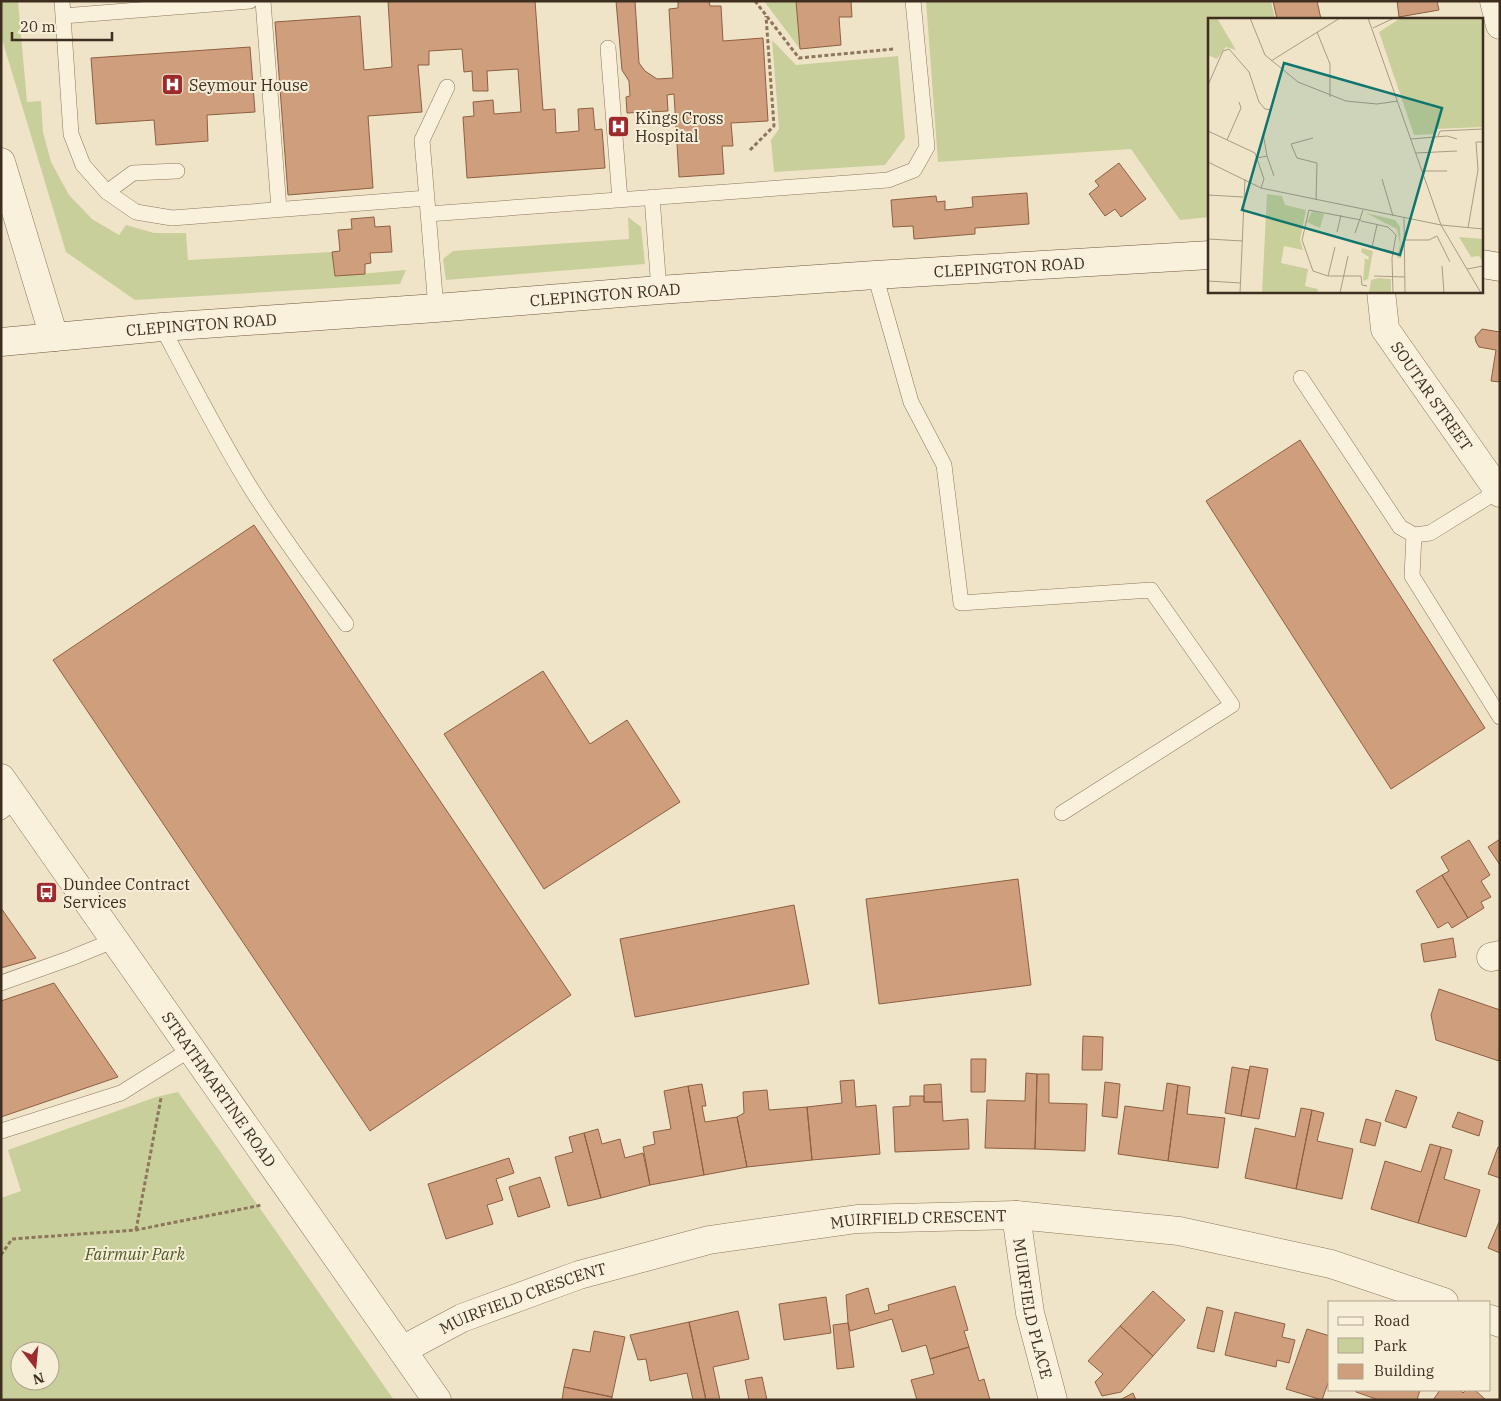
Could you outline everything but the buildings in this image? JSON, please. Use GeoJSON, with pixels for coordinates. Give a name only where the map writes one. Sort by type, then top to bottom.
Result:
{"type":"FeatureCollection","features":[{"type":"Feature","properties":{"kind":"street"},"geometry":{"type":"LineString","coordinates":[[1494,1],[1500,25]]}},
{"type":"Feature","properties":{"kind":"street"},"geometry":{"type":"LineString","coordinates":[[1,162],[54,337]]}},
{"type":"Feature","properties":{"kind":"street","name":"CLEPINGTON ROAD"},"geometry":{"type":"LineString","coordinates":[[1,342],[162,327],[659,290],[1208,255]]}},
{"type":"Feature","properties":{"kind":"street"},"geometry":{"type":"LineString","coordinates":[[1484,264],[1500,267]]}},
{"type":"Feature","properties":{"kind":"street","name":"SOUTAR STREET"},"geometry":{"type":"LineString","coordinates":[[1381,292],[1385,328],[1499,492]]}},
{"type":"Feature","properties":{"kind":"street","name":"STRATHMARTINE ROAD"},"geometry":{"type":"LineString","coordinates":[[1,778],[9,806],[114,940],[437,1400]]}},
{"type":"Feature","properties":{"kind":"street","name":"MUIRFIELD CRESCENT"},"geometry":{"type":"LineString","coordinates":[[402,1350],[462,1318],[579,1274],[709,1240],[857,1219],[1016,1215],[1179,1231],[1331,1264],[1441,1301]]}},
{"type":"Feature","properties":{"kind":"street","name":"MUIRFIELD PLACE"},"geometry":{"type":"LineString","coordinates":[[1016,1215],[1030,1313],[1053,1400]]}},
{"type":"Feature","properties":{"kind":"lane"},"geometry":{"type":"LineString","coordinates":[[250,1],[62,8],[71,134],[83,166],[107,192],[136,212],[172,218],[427,198]]}},
{"type":"Feature","properties":{"kind":"lane"},"geometry":{"type":"LineString","coordinates":[[263,1],[279,210]]}},
{"type":"Feature","properties":{"kind":"lane"},"geometry":{"type":"LineString","coordinates":[[428,214],[888,180],[914,170],[926,147],[913,1]]}},
{"type":"Feature","properties":{"kind":"lane"},"geometry":{"type":"LineString","coordinates":[[608,48],[620,200]]}},
{"type":"Feature","properties":{"kind":"lane"},"geometry":{"type":"LineString","coordinates":[[436,308],[422,140],[447,87]]}},
{"type":"Feature","properties":{"kind":"lane"},"geometry":{"type":"LineString","coordinates":[[107,192],[133,173],[177,171]]}},
{"type":"Feature","properties":{"kind":"lane"},"geometry":{"type":"LineString","coordinates":[[652,197],[659,290]]}},
{"type":"Feature","properties":{"kind":"lane"},"geometry":{"type":"LineString","coordinates":[[875,275],[911,402],[944,465],[961,603],[1151,590],[1232,705],[1062,812]]}},
{"type":"Feature","properties":{"kind":"lane"},"geometry":{"type":"LineString","coordinates":[[162,327],[220,437],[252,490],[302,564],[346,624]]}},
{"type":"Feature","properties":{"kind":"lane"},"geometry":{"type":"LineString","coordinates":[[1301,378],[1400,527],[1414,535],[1430,532],[1499,492]]}},
{"type":"Feature","properties":{"kind":"lane"},"geometry":{"type":"LineString","coordinates":[[1414,535],[1412,576],[1500,717]]}},
{"type":"Feature","properties":{"kind":"lane"},"geometry":{"type":"LineString","coordinates":[[1,982],[71,958],[114,940]]}},
{"type":"Feature","properties":{"kind":"lane"},"geometry":{"type":"LineString","coordinates":[[1,1131],[121,1093],[191,1049]]}},
{"type":"Feature","properties":{"kind":"path"},"geometry":{"type":"LineString","coordinates":[[755,1],[799,58],[917,47]]}},
{"type":"Feature","properties":{"kind":"path"},"geometry":{"type":"LineString","coordinates":[[750,150],[774,126],[766,15]]}},
{"type":"Feature","properties":{"kind":"path"},"geometry":{"type":"LineString","coordinates":[[136,1230],[161,1095]]}},
{"type":"Feature","properties":{"kind":"path"},"geometry":{"type":"LineString","coordinates":[[1,1254],[12,1239],[136,1230],[296,1198]]}},
{"type":"Feature","properties":{"kind":"green space"},"geometry":{"type":"Polygon","coordinates":[[[1,1],[18,1],[27,102],[41,101],[43,132],[51,162],[69,195],[92,219],[119,235],[126,225],[154,233],[186,233],[188,260],[332,252],[335,276],[406,270],[400,284],[135,300],[66,252],[1,36],[1,1]]]}},
{"type":"Feature","properties":{"kind":"green space"},"geometry":{"type":"Polygon","coordinates":[[[764,1],[796,1],[800,49],[764,1]]]}},
{"type":"Feature","properties":{"kind":"green space"},"geometry":{"type":"Polygon","coordinates":[[[926,1],[1271,1],[1275,18],[1208,18],[1208,217],[1180,220],[1131,149],[938,162],[926,1]]]}},
{"type":"Feature","properties":{"kind":"green space"},"geometry":{"type":"Polygon","coordinates":[[[772,40],[796,65],[898,56],[905,138],[885,165],[774,172],[771,140],[779,129],[772,40]]]}},
{"type":"Feature","properties":{"kind":"green space"},"geometry":{"type":"Polygon","coordinates":[[[628,217],[641,227],[645,264],[446,280],[443,259],[453,251],[629,239],[628,217]]]}},
{"type":"Feature","properties":{"kind":"green space","name":"Fairmuir Park"},"geometry":{"type":"Polygon","coordinates":[[[178,1092],[394,1400],[1,1400],[1,1198],[21,1191],[8,1150],[156,1097],[178,1092]]]}},
{"type":"Feature","properties":{"kind":"place","name":"Seymour House"},"geometry":{"type":"Point","coordinates":[173,85]}},
{"type":"Feature","properties":{"kind":"place","name":"Kings Cross Hospital"},"geometry":{"type":"Point","coordinates":[619,127]}},
{"type":"Feature","properties":{"kind":"place","name":"Dundee Contract Services"},"geometry":{"type":"Point","coordinates":[47,893]}}]}
